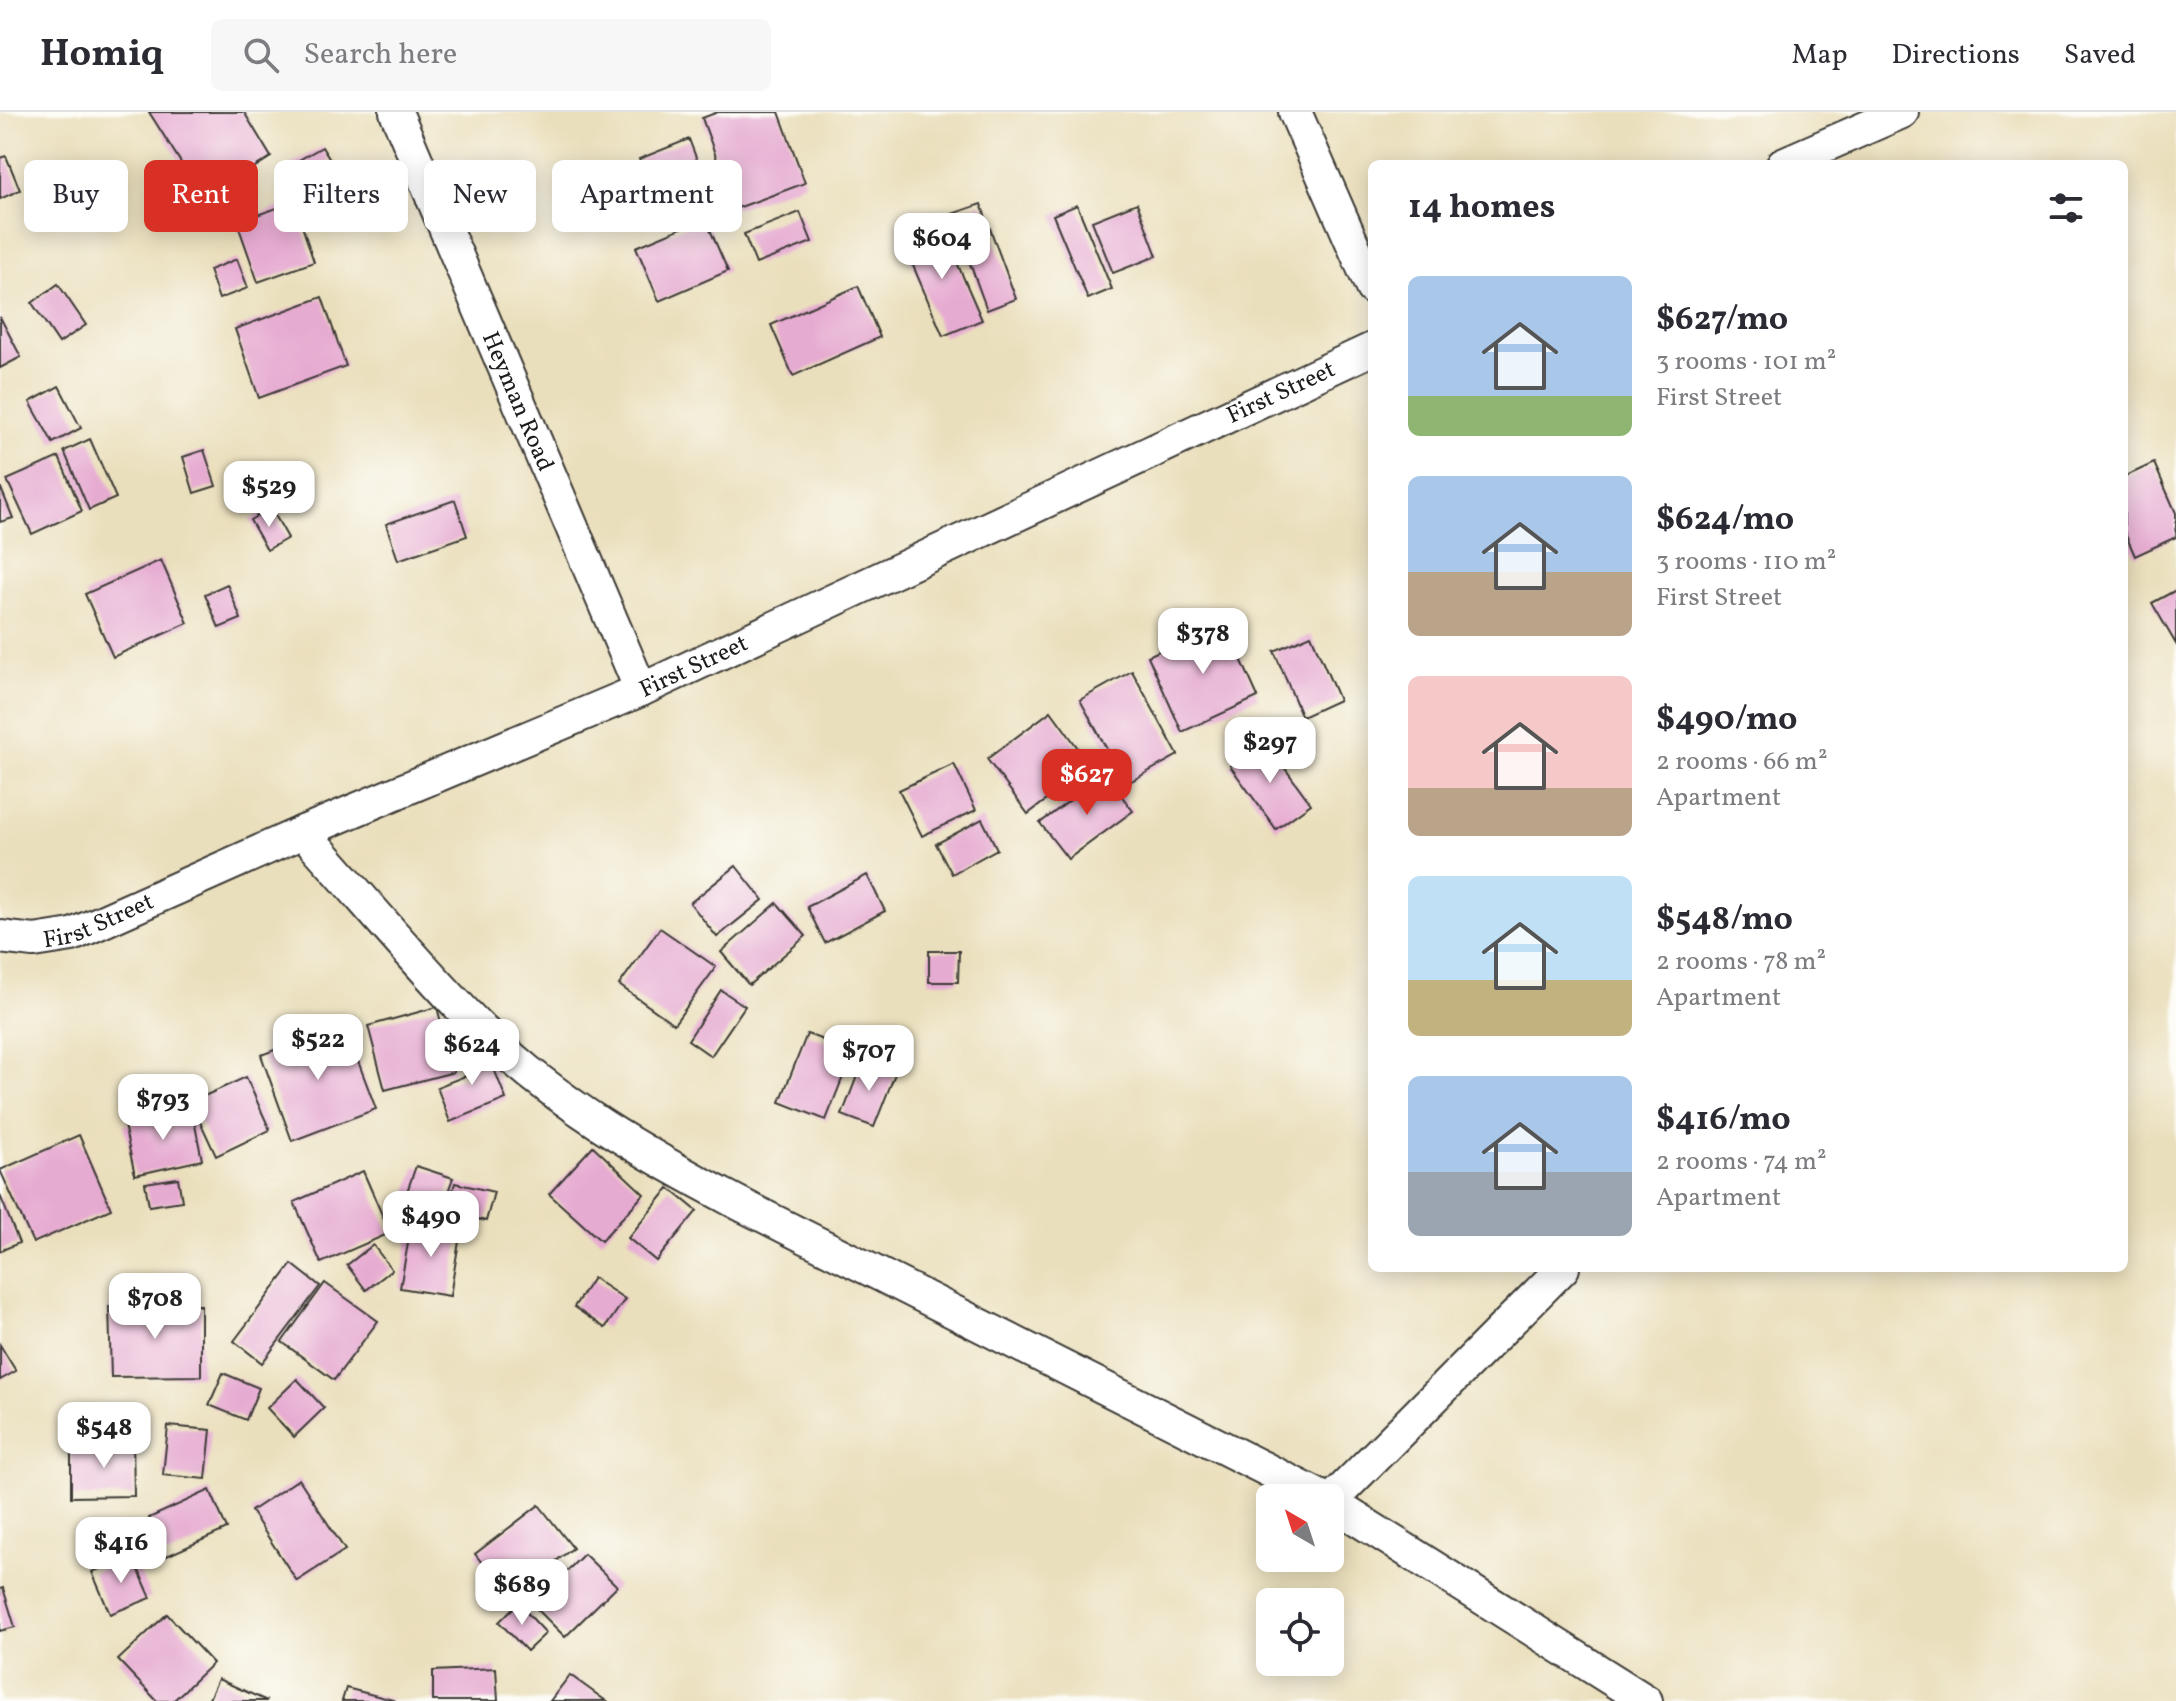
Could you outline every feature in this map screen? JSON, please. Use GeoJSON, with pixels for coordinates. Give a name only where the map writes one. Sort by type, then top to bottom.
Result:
{"type":"FeatureCollection","features":[{"type":"Feature","properties":{"kind":"street","name":"Heyman Road"},"geometry":{"type":"LineString","coordinates":[[396,112],[641,690]]}},
{"type":"Feature","properties":{"kind":"street"},"geometry":{"type":"LineString","coordinates":[[1295,112],[1368,279]]}},
{"type":"Feature","properties":{"kind":"street"},"geometry":{"type":"LineString","coordinates":[[1792,160],[1902,112]]}},
{"type":"Feature","properties":{"kind":"street","name":"First Street"},"geometry":{"type":"LineString","coordinates":[[0,937],[34,941],[72,935],[303,832],[641,690],[1368,351]]}},
{"type":"Feature","properties":{"kind":"street"},"geometry":{"type":"LineString","coordinates":[[303,832],[483,1031],[536,1077],[598,1122],[656,1160],[738,1203],[1295,1484]]}},
{"type":"Feature","properties":{"kind":"street"},"geometry":{"type":"LineString","coordinates":[[1559,1272],[1330,1502],[1646,1701]]}},
{"type":"Feature","properties":{"kind":"building"},"geometry":{"type":"Polygon","coordinates":[[[149,112],[244,112],[271,157],[258,165],[258,160],[179,160],[149,112]]]}},
{"type":"Feature","properties":{"kind":"building"},"geometry":{"type":"Polygon","coordinates":[[[718,112],[779,112],[805,183],[742,206],[742,160],[717,160],[702,118],[718,112]]]}},
{"type":"Feature","properties":{"kind":"building"},"geometry":{"type":"Polygon","coordinates":[[[689,139],[697,160],[639,160],[689,139]]]}},
{"type":"Feature","properties":{"kind":"building"},"geometry":{"type":"Polygon","coordinates":[[[322,147],[330,160],[299,160],[322,147]]]}},
{"type":"Feature","properties":{"kind":"building"},"geometry":{"type":"Polygon","coordinates":[[[6,156],[20,190],[0,199],[0,158],[6,156]]]}},
{"type":"Feature","properties":{"kind":"building"},"geometry":{"type":"Polygon","coordinates":[[[1137,203],[1157,256],[1113,273],[1092,221],[1137,203]]]}},
{"type":"Feature","properties":{"kind":"building"},"geometry":{"type":"Polygon","coordinates":[[[981,204],[1016,299],[987,310],[952,214],[981,204]]]}},
{"type":"Feature","properties":{"kind":"building"},"geometry":{"type":"Polygon","coordinates":[[[1077,205],[1112,289],[1088,299],[1053,215],[1077,205]]]}},
{"type":"Feature","properties":{"kind":"building"},"geometry":{"type":"Polygon","coordinates":[[[274,209],[274,232],[304,232],[314,262],[258,282],[240,232],[258,232],[258,215],[274,209]]]}},
{"type":"Feature","properties":{"kind":"building"},"geometry":{"type":"Polygon","coordinates":[[[800,212],[812,242],[756,264],[744,234],[800,212]]]}},
{"type":"Feature","properties":{"kind":"building"},"geometry":{"type":"Polygon","coordinates":[[[941,226],[982,320],[943,336],[903,242],[941,226]]]}},
{"type":"Feature","properties":{"kind":"building"},"geometry":{"type":"Polygon","coordinates":[[[672,232],[711,232],[728,271],[659,301],[636,247],[672,232]]]}},
{"type":"Feature","properties":{"kind":"building"},"geometry":{"type":"Polygon","coordinates":[[[237,259],[248,288],[219,299],[209,270],[237,259]]]}},
{"type":"Feature","properties":{"kind":"building"},"geometry":{"type":"Polygon","coordinates":[[[58,284],[86,325],[59,343],[32,303],[58,284]]]}},
{"type":"Feature","properties":{"kind":"building"},"geometry":{"type":"Polygon","coordinates":[[[858,286],[880,337],[793,376],[771,325],[858,286]]]}},
{"type":"Feature","properties":{"kind":"building"},"geometry":{"type":"Polygon","coordinates":[[[322,297],[346,366],[259,398],[235,329],[322,297]]]}},
{"type":"Feature","properties":{"kind":"building"},"geometry":{"type":"Polygon","coordinates":[[[0,317],[21,357],[0,368],[0,317]]]}},
{"type":"Feature","properties":{"kind":"building"},"geometry":{"type":"Polygon","coordinates":[[[59,386],[81,428],[53,443],[30,402],[59,386]]]}},
{"type":"Feature","properties":{"kind":"building"},"geometry":{"type":"Polygon","coordinates":[[[90,439],[116,498],[89,510],[64,451],[90,439]]]}},
{"type":"Feature","properties":{"kind":"building"},"geometry":{"type":"Polygon","coordinates":[[[204,450],[216,486],[194,493],[183,457],[204,450]]]}},
{"type":"Feature","properties":{"kind":"building"},"geometry":{"type":"Polygon","coordinates":[[[59,457],[82,511],[32,534],[7,480],[59,457]]]}},
{"type":"Feature","properties":{"kind":"building"},"geometry":{"type":"Polygon","coordinates":[[[2154,463],[2176,513],[2176,537],[2135,556],[2128,540],[2128,475],[2154,463]]]}},
{"type":"Feature","properties":{"kind":"building"},"geometry":{"type":"Polygon","coordinates":[[[0,486],[13,518],[0,522],[0,486]]]}},
{"type":"Feature","properties":{"kind":"building"},"geometry":{"type":"Polygon","coordinates":[[[455,500],[467,536],[398,560],[386,524],[455,500]]]}},
{"type":"Feature","properties":{"kind":"building"},"geometry":{"type":"Polygon","coordinates":[[[271,508],[288,538],[267,550],[250,520],[271,508]]]}},
{"type":"Feature","properties":{"kind":"building"},"geometry":{"type":"Polygon","coordinates":[[[161,560],[188,623],[113,657],[85,594],[161,560]]]}},
{"type":"Feature","properties":{"kind":"building"},"geometry":{"type":"Polygon","coordinates":[[[227,584],[241,619],[219,628],[205,594],[227,584]]]}},
{"type":"Feature","properties":{"kind":"building"},"geometry":{"type":"Polygon","coordinates":[[[2176,590],[2176,644],[2152,603],[2176,590]]]}},
{"type":"Feature","properties":{"kind":"building"},"geometry":{"type":"Polygon","coordinates":[[[1224,621],[1258,697],[1182,732],[1148,656],[1224,621]]]}},
{"type":"Feature","properties":{"kind":"building"},"geometry":{"type":"Polygon","coordinates":[[[1311,635],[1339,700],[1302,717],[1274,651],[1311,635]]]}},
{"type":"Feature","properties":{"kind":"building"},"geometry":{"type":"Polygon","coordinates":[[[1132,671],[1178,755],[1126,784],[1080,700],[1132,671]]]}},
{"type":"Feature","properties":{"kind":"building"},"geometry":{"type":"Polygon","coordinates":[[[1051,711],[1091,766],[1028,814],[987,759],[1051,711]]]}},
{"type":"Feature","properties":{"kind":"building"},"geometry":{"type":"Polygon","coordinates":[[[1265,741],[1311,804],[1276,829],[1230,766],[1265,741]]]}},
{"type":"Feature","properties":{"kind":"building"},"geometry":{"type":"Polygon","coordinates":[[[954,764],[976,810],[922,836],[899,790],[954,764]]]}},
{"type":"Feature","properties":{"kind":"building"},"geometry":{"type":"Polygon","coordinates":[[[1105,774],[1133,811],[1068,859],[1040,823],[1105,774]]]}},
{"type":"Feature","properties":{"kind":"building"},"geometry":{"type":"Polygon","coordinates":[[[982,819],[997,849],[952,874],[936,844],[982,819]]]}},
{"type":"Feature","properties":{"kind":"building"},"geometry":{"type":"Polygon","coordinates":[[[736,866],[763,900],[717,937],[690,903],[736,866]]]}},
{"type":"Feature","properties":{"kind":"building"},"geometry":{"type":"Polygon","coordinates":[[[867,875],[885,911],[825,943],[807,907],[867,875]]]}},
{"type":"Feature","properties":{"kind":"building"},"geometry":{"type":"Polygon","coordinates":[[[777,903],[806,936],[749,985],[721,952],[777,903]]]}},
{"type":"Feature","properties":{"kind":"building"},"geometry":{"type":"Polygon","coordinates":[[[660,928],[716,967],[674,1024],[619,985],[660,928]]]}},
{"type":"Feature","properties":{"kind":"building"},"geometry":{"type":"Polygon","coordinates":[[[929,951],[959,951],[958,982],[929,982],[929,951]]]}},
{"type":"Feature","properties":{"kind":"building"},"geometry":{"type":"Polygon","coordinates":[[[721,990],[745,1006],[711,1056],[688,1040],[721,990]]]}},
{"type":"Feature","properties":{"kind":"building"},"geometry":{"type":"Polygon","coordinates":[[[437,1007],[454,1072],[385,1090],[368,1026],[437,1007]]]}},
{"type":"Feature","properties":{"kind":"building"},"geometry":{"type":"Polygon","coordinates":[[[344,1024],[376,1109],[292,1141],[261,1055],[344,1024]]]}},
{"type":"Feature","properties":{"kind":"building"},"geometry":{"type":"Polygon","coordinates":[[[807,1034],[853,1051],[826,1120],[780,1102],[807,1034]]]}},
{"type":"Feature","properties":{"kind":"building"},"geometry":{"type":"Polygon","coordinates":[[[485,1046],[506,1099],[450,1122],[437,1087],[468,1075],[461,1056],[485,1046]]]}},
{"type":"Feature","properties":{"kind":"building"},"geometry":{"type":"Polygon","coordinates":[[[864,1058],[896,1071],[874,1127],[842,1115],[864,1058]]]}},
{"type":"Feature","properties":{"kind":"building"},"geometry":{"type":"Polygon","coordinates":[[[246,1077],[270,1130],[216,1156],[191,1102],[246,1077]]]}},
{"type":"Feature","properties":{"kind":"building"},"geometry":{"type":"Polygon","coordinates":[[[192,1110],[202,1160],[135,1175],[124,1125],[192,1110]]]}},
{"type":"Feature","properties":{"kind":"building"},"geometry":{"type":"Polygon","coordinates":[[[79,1135],[111,1209],[33,1243],[0,1170],[79,1135]]]}},
{"type":"Feature","properties":{"kind":"building"},"geometry":{"type":"Polygon","coordinates":[[[593,1146],[644,1194],[601,1241],[549,1194],[593,1146]]]}},
{"type":"Feature","properties":{"kind":"building"},"geometry":{"type":"Polygon","coordinates":[[[416,1166],[453,1178],[438,1219],[402,1206],[416,1166]]]}},
{"type":"Feature","properties":{"kind":"building"},"geometry":{"type":"Polygon","coordinates":[[[363,1171],[390,1233],[321,1263],[294,1202],[363,1171]]]}},
{"type":"Feature","properties":{"kind":"building"},"geometry":{"type":"Polygon","coordinates":[[[178,1178],[182,1201],[149,1206],[145,1183],[178,1178]]]}},
{"type":"Feature","properties":{"kind":"building"},"geometry":{"type":"Polygon","coordinates":[[[455,1183],[494,1192],[486,1221],[447,1212],[455,1183]]]}},
{"type":"Feature","properties":{"kind":"building"},"geometry":{"type":"Polygon","coordinates":[[[669,1188],[697,1211],[656,1261],[628,1238],[669,1188]]]}},
{"type":"Feature","properties":{"kind":"building"},"geometry":{"type":"Polygon","coordinates":[[[0,1195],[19,1243],[0,1251],[0,1195]]]}},
{"type":"Feature","properties":{"kind":"building"},"geometry":{"type":"Polygon","coordinates":[[[412,1221],[461,1229],[450,1296],[400,1288],[412,1221]]]}},
{"type":"Feature","properties":{"kind":"building"},"geometry":{"type":"Polygon","coordinates":[[[373,1245],[392,1270],[366,1290],[347,1265],[373,1245]]]}},
{"type":"Feature","properties":{"kind":"building"},"geometry":{"type":"Polygon","coordinates":[[[292,1264],[320,1286],[262,1363],[234,1341],[292,1264]]]}},
{"type":"Feature","properties":{"kind":"building"},"geometry":{"type":"Polygon","coordinates":[[[593,1278],[625,1299],[605,1328],[574,1307],[593,1278]]]}},
{"type":"Feature","properties":{"kind":"building"},"geometry":{"type":"Polygon","coordinates":[[[325,1283],[378,1321],[334,1380],[282,1342],[325,1283]]]}},
{"type":"Feature","properties":{"kind":"building"},"geometry":{"type":"Polygon","coordinates":[[[201,1305],[201,1376],[111,1377],[109,1306],[201,1305]]]}},
{"type":"Feature","properties":{"kind":"building"},"geometry":{"type":"Polygon","coordinates":[[[0,1345],[16,1371],[0,1380],[0,1345]]]}},
{"type":"Feature","properties":{"kind":"building"},"geometry":{"type":"Polygon","coordinates":[[[223,1373],[259,1388],[246,1420],[209,1405],[223,1373]]]}},
{"type":"Feature","properties":{"kind":"building"},"geometry":{"type":"Polygon","coordinates":[[[297,1379],[324,1408],[294,1437],[267,1408],[297,1379]]]}},
{"type":"Feature","properties":{"kind":"building"},"geometry":{"type":"Polygon","coordinates":[[[168,1426],[211,1430],[206,1479],[163,1475],[168,1426]]]}},
{"type":"Feature","properties":{"kind":"building"},"geometry":{"type":"Polygon","coordinates":[[[133,1439],[134,1496],[71,1497],[71,1453],[91,1452],[91,1440],[133,1439]]]}},
{"type":"Feature","properties":{"kind":"building"},"geometry":{"type":"Polygon","coordinates":[[[299,1479],[345,1550],[297,1581],[251,1511],[299,1479]]]}},
{"type":"Feature","properties":{"kind":"building"},"geometry":{"type":"Polygon","coordinates":[[[210,1490],[227,1529],[167,1556],[149,1518],[210,1490]]]}},
{"type":"Feature","properties":{"kind":"building"},"geometry":{"type":"Polygon","coordinates":[[[539,1505],[573,1548],[509,1597],[475,1554],[539,1505]]]}},
{"type":"Feature","properties":{"kind":"building"},"geometry":{"type":"Polygon","coordinates":[[[584,1554],[617,1586],[565,1637],[533,1605],[584,1554]]]}},
{"type":"Feature","properties":{"kind":"building"},"geometry":{"type":"Polygon","coordinates":[[[132,1555],[151,1598],[110,1614],[92,1572],[132,1555]]]}},
{"type":"Feature","properties":{"kind":"building"},"geometry":{"type":"Polygon","coordinates":[[[3,1588],[15,1627],[0,1631],[0,1589],[3,1588]]]}},
{"type":"Feature","properties":{"kind":"building"},"geometry":{"type":"Polygon","coordinates":[[[518,1603],[546,1633],[527,1651],[499,1622],[518,1603]]]}},
{"type":"Feature","properties":{"kind":"building"},"geometry":{"type":"Polygon","coordinates":[[[167,1614],[213,1663],[173,1701],[157,1701],[118,1660],[167,1614]]]}},
{"type":"Feature","properties":{"kind":"building"},"geometry":{"type":"Polygon","coordinates":[[[496,1668],[498,1701],[433,1701],[433,1671],[496,1668]]]}},
{"type":"Feature","properties":{"kind":"building"},"geometry":{"type":"Polygon","coordinates":[[[570,1675],[606,1701],[550,1701],[570,1675]]]}},
{"type":"Feature","properties":{"kind":"building"},"geometry":{"type":"Polygon","coordinates":[[[218,1679],[267,1701],[208,1701],[218,1679]]]}},
{"type":"Feature","properties":{"kind":"building"},"geometry":{"type":"Polygon","coordinates":[[[346,1688],[393,1700],[342,1701],[346,1688]]]}}]}
